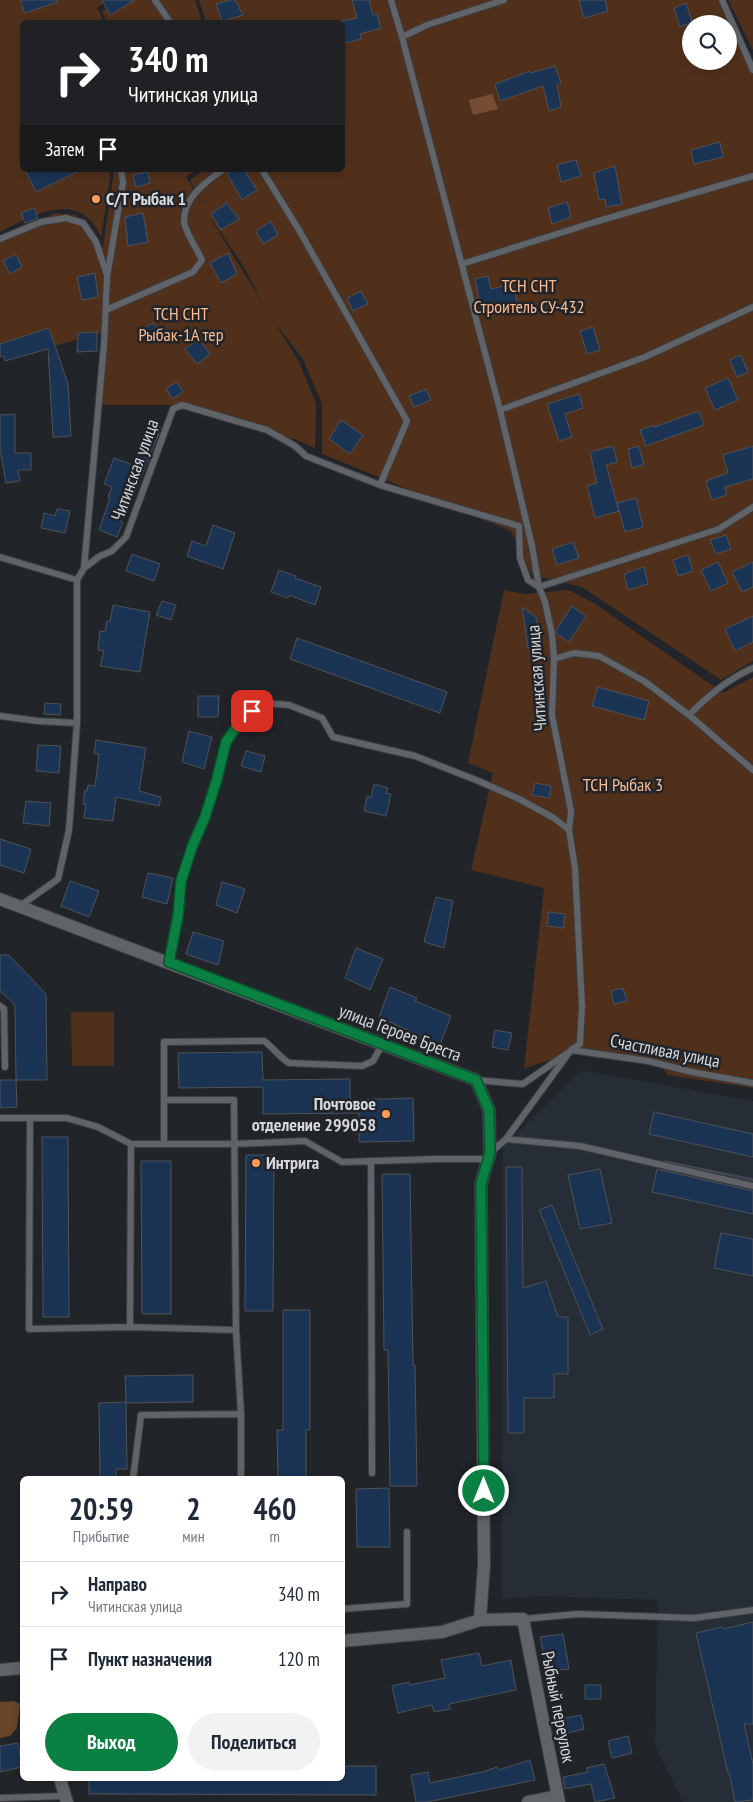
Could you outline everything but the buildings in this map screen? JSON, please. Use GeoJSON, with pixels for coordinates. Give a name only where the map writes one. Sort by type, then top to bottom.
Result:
{"type":"FeatureCollection","features":[{"type":"Feature","properties":{"kind":"street","name":"улица Героев Бреста"},"geometry":{"type":"LineString","coordinates":[[0,899],[476,1080],[489,1110],[489,1156],[481,1184],[484,1565],[480,1620]]}},
{"type":"Feature","properties":{"kind":"street"},"geometry":{"type":"LineString","coordinates":[[345,1641],[442,1632],[480,1620],[523,1619]]}},
{"type":"Feature","properties":{"kind":"street","name":"Рыбный переулок"},"geometry":{"type":"LineString","coordinates":[[523,1619],[559,1799]]}},
{"type":"Feature","properties":{"kind":"street"},"geometry":{"type":"LineString","coordinates":[[0,1670],[20,1668]]}},
{"type":"Feature","properties":{"kind":"street"},"geometry":{"type":"LineString","coordinates":[[61,1781],[66,1799]]}},
{"type":"Feature","properties":{"kind":"street"},"geometry":{"type":"LineString","coordinates":[[528,1802],[559,1799]]}},
{"type":"Feature","properties":{"kind":"lane"},"geometry":{"type":"LineString","coordinates":[[155,0],[169,20]]}},
{"type":"Feature","properties":{"kind":"lane"},"geometry":{"type":"LineString","coordinates":[[391,0],[500,410],[532,546],[539,587],[719,529],[753,507]]}},
{"type":"Feature","properties":{"kind":"lane"},"geometry":{"type":"LineString","coordinates":[[402,37],[427,25],[504,0]]}},
{"type":"Feature","properties":{"kind":"lane"},"geometry":{"type":"LineString","coordinates":[[722,0],[753,70]]}},
{"type":"Feature","properties":{"kind":"lane"},"geometry":{"type":"LineString","coordinates":[[20,906],[58,879],[69,830],[77,722],[77,580],[84,568],[106,310],[107,277],[123,182],[121,172]]}},
{"type":"Feature","properties":{"kind":"lane"},"geometry":{"type":"LineString","coordinates":[[106,310],[193,272],[202,260],[184,222],[188,204],[198,189],[219,172]]}},
{"type":"Feature","properties":{"kind":"lane"},"geometry":{"type":"LineString","coordinates":[[263,172],[299,230],[407,421],[380,485]]}},
{"type":"Feature","properties":{"kind":"lane"},"geometry":{"type":"LineString","coordinates":[[462,264],[595,222],[753,176]]}},
{"type":"Feature","properties":{"kind":"lane"},"geometry":{"type":"LineString","coordinates":[[0,239],[40,222],[66,218],[83,223],[96,242],[107,277]]}},
{"type":"Feature","properties":{"kind":"lane"},"geometry":{"type":"LineString","coordinates":[[500,410],[645,357],[753,307]]}},
{"type":"Feature","properties":{"kind":"lane","name":"Читинская улица"},"geometry":{"type":"LineString","coordinates":[[84,568],[100,556],[112,551],[126,537],[173,409],[182,405],[267,430],[295,446],[306,456],[380,485],[519,526],[520,558],[528,580],[539,587],[545,602],[554,658],[552,714],[571,812],[569,830],[575,868],[582,1006],[580,1044],[571,1050]]}},
{"type":"Feature","properties":{"kind":"lane"},"geometry":{"type":"LineString","coordinates":[[0,557],[77,580]]}},
{"type":"Feature","properties":{"kind":"lane"},"geometry":{"type":"LineString","coordinates":[[554,658],[574,653],[599,656],[644,680],[689,715],[753,770]]}},
{"type":"Feature","properties":{"kind":"lane"},"geometry":{"type":"LineString","coordinates":[[689,715],[735,676],[753,668]]}},
{"type":"Feature","properties":{"kind":"lane"},"geometry":{"type":"LineString","coordinates":[[169,962],[178,916],[181,881],[192,847],[205,817],[226,742],[242,719],[263,703],[289,705],[322,718],[333,737],[414,756],[481,782],[547,814],[569,830]]}},
{"type":"Feature","properties":{"kind":"lane"},"geometry":{"type":"LineString","coordinates":[[0,716],[38,721],[77,722]]}},
{"type":"Feature","properties":{"kind":"lane"},"geometry":{"type":"LineString","coordinates":[[0,1006],[4,1009],[5,1067]]}},
{"type":"Feature","properties":{"kind":"lane"},"geometry":{"type":"LineString","coordinates":[[164,1144],[164,1042],[264,1041],[273,1047],[279,1057],[289,1063],[362,1066],[373,1061],[382,1045]]}},
{"type":"Feature","properties":{"kind":"lane"},"geometry":{"type":"LineString","coordinates":[[476,1080],[523,1084],[571,1050]]}},
{"type":"Feature","properties":{"kind":"lane"},"geometry":{"type":"LineString","coordinates":[[0,1118],[67,1118],[98,1127],[131,1144],[234,1144],[305,1141],[342,1162],[489,1156],[506,1138],[571,1050]]}},
{"type":"Feature","properties":{"kind":"lane","name":"Счастливая улица"},"geometry":{"type":"LineString","coordinates":[[571,1050],[648,1061],[692,1072],[753,1083]]}},
{"type":"Feature","properties":{"kind":"lane"},"geometry":{"type":"LineString","coordinates":[[164,1100],[234,1100],[236,1330],[241,1414],[241,1476]]}},
{"type":"Feature","properties":{"kind":"lane"},"geometry":{"type":"LineString","coordinates":[[30,1118],[29,1329],[130,1327],[236,1330]]}},
{"type":"Feature","properties":{"kind":"lane"},"geometry":{"type":"LineString","coordinates":[[506,1138],[580,1146],[753,1186]]}},
{"type":"Feature","properties":{"kind":"lane"},"geometry":{"type":"LineString","coordinates":[[130,1327],[131,1144]]}},
{"type":"Feature","properties":{"kind":"lane"},"geometry":{"type":"LineString","coordinates":[[371,1162],[372,1472]]}},
{"type":"Feature","properties":{"kind":"lane"},"geometry":{"type":"LineString","coordinates":[[134,1476],[141,1415],[241,1414]]}},
{"type":"Feature","properties":{"kind":"lane"},"geometry":{"type":"LineString","coordinates":[[345,1609],[407,1604],[407,1532]]}},
{"type":"Feature","properties":{"kind":"lane"},"geometry":{"type":"LineString","coordinates":[[523,1619],[578,1614],[694,1618],[753,1610]]}},
{"type":"Feature","properties":{"kind":"lane"},"geometry":{"type":"LineString","coordinates":[[0,1798],[66,1799]]}},
{"type":"Feature","properties":{"kind":"shaded area"},"geometry":{"type":"Polygon","coordinates":[[[492,94],[498,109],[473,115],[469,100],[492,94]]]}},
{"type":"Feature","properties":{"kind":"shaded area"},"geometry":{"type":"Polygon","coordinates":[[[581,1070],[753,1101],[753,1802],[683,1802],[655,1745],[658,1600],[541,1596],[502,1599],[503,1147],[581,1070]]]}},
{"type":"Feature","properties":{"kind":"shaded area"},"geometry":{"type":"Polygon","coordinates":[[[14,1701],[20,1704],[17,1728],[10,1736],[0,1738],[0,1702],[14,1701]]]}},
{"type":"Feature","properties":{"kind":"green space"},"geometry":{"type":"Polygon","coordinates":[[[0,0],[108,0],[97,8],[103,20],[20,20],[20,172],[109,172],[101,237],[92,222],[81,213],[68,209],[41,213],[0,232],[0,0]]]}},
{"type":"Feature","properties":{"kind":"green space"},"geometry":{"type":"Polygon","coordinates":[[[116,0],[195,0],[201,20],[106,20],[102,12],[116,0]]]}},
{"type":"Feature","properties":{"kind":"green space","name":"ТСН СНТ Строитель СУ-432"},"geometry":{"type":"Polygon","coordinates":[[[199,0],[720,0],[727,15],[682,15],[682,70],[737,70],[737,37],[753,72],[753,661],[721,680],[582,587],[532,575],[511,531],[322,454],[322,404],[303,359],[275,323],[299,362],[316,403],[315,448],[297,440],[169,405],[96,405],[101,333],[24,354],[0,354],[0,237],[56,213],[75,215],[88,223],[103,248],[114,172],[193,172],[186,177],[203,205],[190,180],[202,172],[345,172],[345,20],[205,20],[199,0]],[[211,218],[211,219],[263,304],[244,267],[211,218]]]}},
{"type":"Feature","properties":{"kind":"green space"},"geometry":{"type":"Polygon","coordinates":[[[728,0],[753,0],[753,50],[737,15],[728,0]]]}},
{"type":"Feature","properties":{"kind":"green space","name":"ТСН Рыбак 3"},"geometry":{"type":"Polygon","coordinates":[[[504,590],[524,594],[569,590],[597,605],[723,693],[753,677],[753,1088],[667,1075],[663,1068],[587,1049],[524,1068],[544,888],[471,870],[493,773],[468,763],[504,590]]]}},
{"type":"Feature","properties":{"kind":"green space"},"geometry":{"type":"Polygon","coordinates":[[[71,1012],[114,1012],[114,1066],[72,1066],[71,1012]]]}},
{"type":"Feature","properties":{"kind":"place","name":"С/Т Рыбак 1"},"geometry":{"type":"Point","coordinates":[96,199]}},
{"type":"Feature","properties":{"kind":"place","name":"Почтовое отделение 299058"},"geometry":{"type":"Point","coordinates":[386,1114]}},
{"type":"Feature","properties":{"kind":"place","name":"Интрига"},"geometry":{"type":"Point","coordinates":[256,1163]}},
{"type":"Feature","properties":{"kind":"route"},"geometry":{"type":"LineString","coordinates":[[252,711],[242,719],[226,742],[205,817],[192,847],[181,881],[178,916],[169,962],[419,1060],[476,1080],[489,1110],[490,1153],[481,1184],[484,1491]]}},
{"type":"Feature","properties":{"kind":"park label","name":"ТСН СНТ Рыбак-1А тер"},"geometry":{"type":"Point","coordinates":[181,324]}}]}
